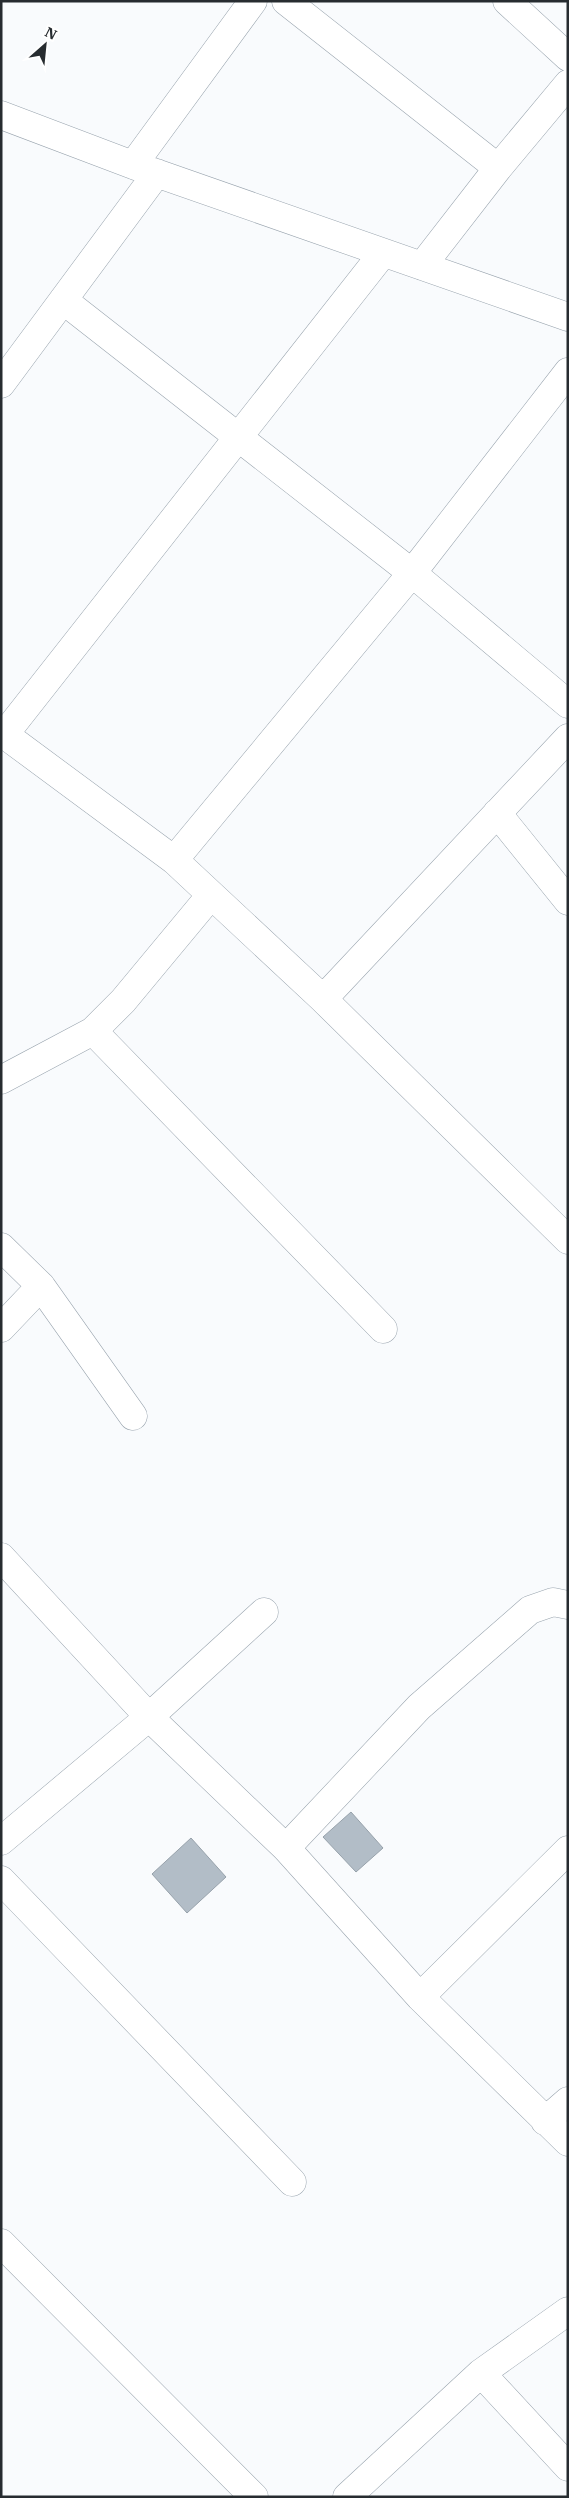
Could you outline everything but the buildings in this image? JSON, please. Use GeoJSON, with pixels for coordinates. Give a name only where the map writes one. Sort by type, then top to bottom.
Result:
{"type":"FeatureCollection","features":[{"type":"Feature","properties":{"kind":"street"},"geometry":{"type":"LineString","coordinates":[[1,384],[63,300],[253,1]]}},
{"type":"Feature","properties":{"kind":"street"},"geometry":{"type":"LineString","coordinates":[[286,1],[498,168]]}},
{"type":"Feature","properties":{"kind":"street"},"geometry":{"type":"LineString","coordinates":[[507,1],[568,57]]}},
{"type":"Feature","properties":{"kind":"street"},"geometry":{"type":"LineString","coordinates":[[422,266],[498,168],[568,84]]}},
{"type":"Feature","properties":{"kind":"street"},"geometry":{"type":"LineString","coordinates":[[1,115],[145,169],[568,317]]}},
{"type":"Feature","properties":{"kind":"street"},"geometry":{"type":"LineString","coordinates":[[383,253],[3,733],[174,860],[323,999],[568,1240]]}},
{"type":"Feature","properties":{"kind":"street"},"geometry":{"type":"LineString","coordinates":[[63,300],[412,573],[568,704]]}},
{"type":"Feature","properties":{"kind":"street"},"geometry":{"type":"LineString","coordinates":[[174,860],[412,573],[568,372]]}},
{"type":"Feature","properties":{"kind":"street"},"geometry":{"type":"LineString","coordinates":[[323,999],[568,738]]}},
{"type":"Feature","properties":{"kind":"street"},"geometry":{"type":"LineString","coordinates":[[497,813],[568,901]]}},
{"type":"Feature","properties":{"kind":"street"},"geometry":{"type":"LineString","coordinates":[[1,1080],[94,1031],[123,1001],[211,894]]}},
{"type":"Feature","properties":{"kind":"street"},"geometry":{"type":"LineString","coordinates":[[94,1031],[383,1329]]}},
{"type":"Feature","properties":{"kind":"street"},"geometry":{"type":"LineString","coordinates":[[1,1247],[41,1286],[133,1416]]}},
{"type":"Feature","properties":{"kind":"street"},"geometry":{"type":"LineString","coordinates":[[1,1328],[41,1286]]}},
{"type":"Feature","properties":{"kind":"street"},"geometry":{"type":"LineString","coordinates":[[1,1557],[149,1717],[286,1848],[420,1997],[568,2142]]}},
{"type":"Feature","properties":{"kind":"street"},"geometry":{"type":"LineString","coordinates":[[286,1848],[419,1707],[530,1610],[553,1602],[568,1605]]}},
{"type":"Feature","properties":{"kind":"street"},"geometry":{"type":"LineString","coordinates":[[1,1841],[149,1717],[264,1612]]}},
{"type":"Feature","properties":{"kind":"street"},"geometry":{"type":"LineString","coordinates":[[420,1997],[568,1850]]}},
{"type":"Feature","properties":{"kind":"street"},"geometry":{"type":"LineString","coordinates":[[1,1880],[292,2182]]}},
{"type":"Feature","properties":{"kind":"street"},"geometry":{"type":"LineString","coordinates":[[545,2121],[568,2101]]}},
{"type":"Feature","properties":{"kind":"street"},"geometry":{"type":"LineString","coordinates":[[1,2244],[254,2497]]}},
{"type":"Feature","properties":{"kind":"street"},"geometry":{"type":"LineString","coordinates":[[347,2497],[481,2373],[568,2311]]}},
{"type":"Feature","properties":{"kind":"street"},"geometry":{"type":"LineString","coordinates":[[481,2373],[568,2467]]}}]}
